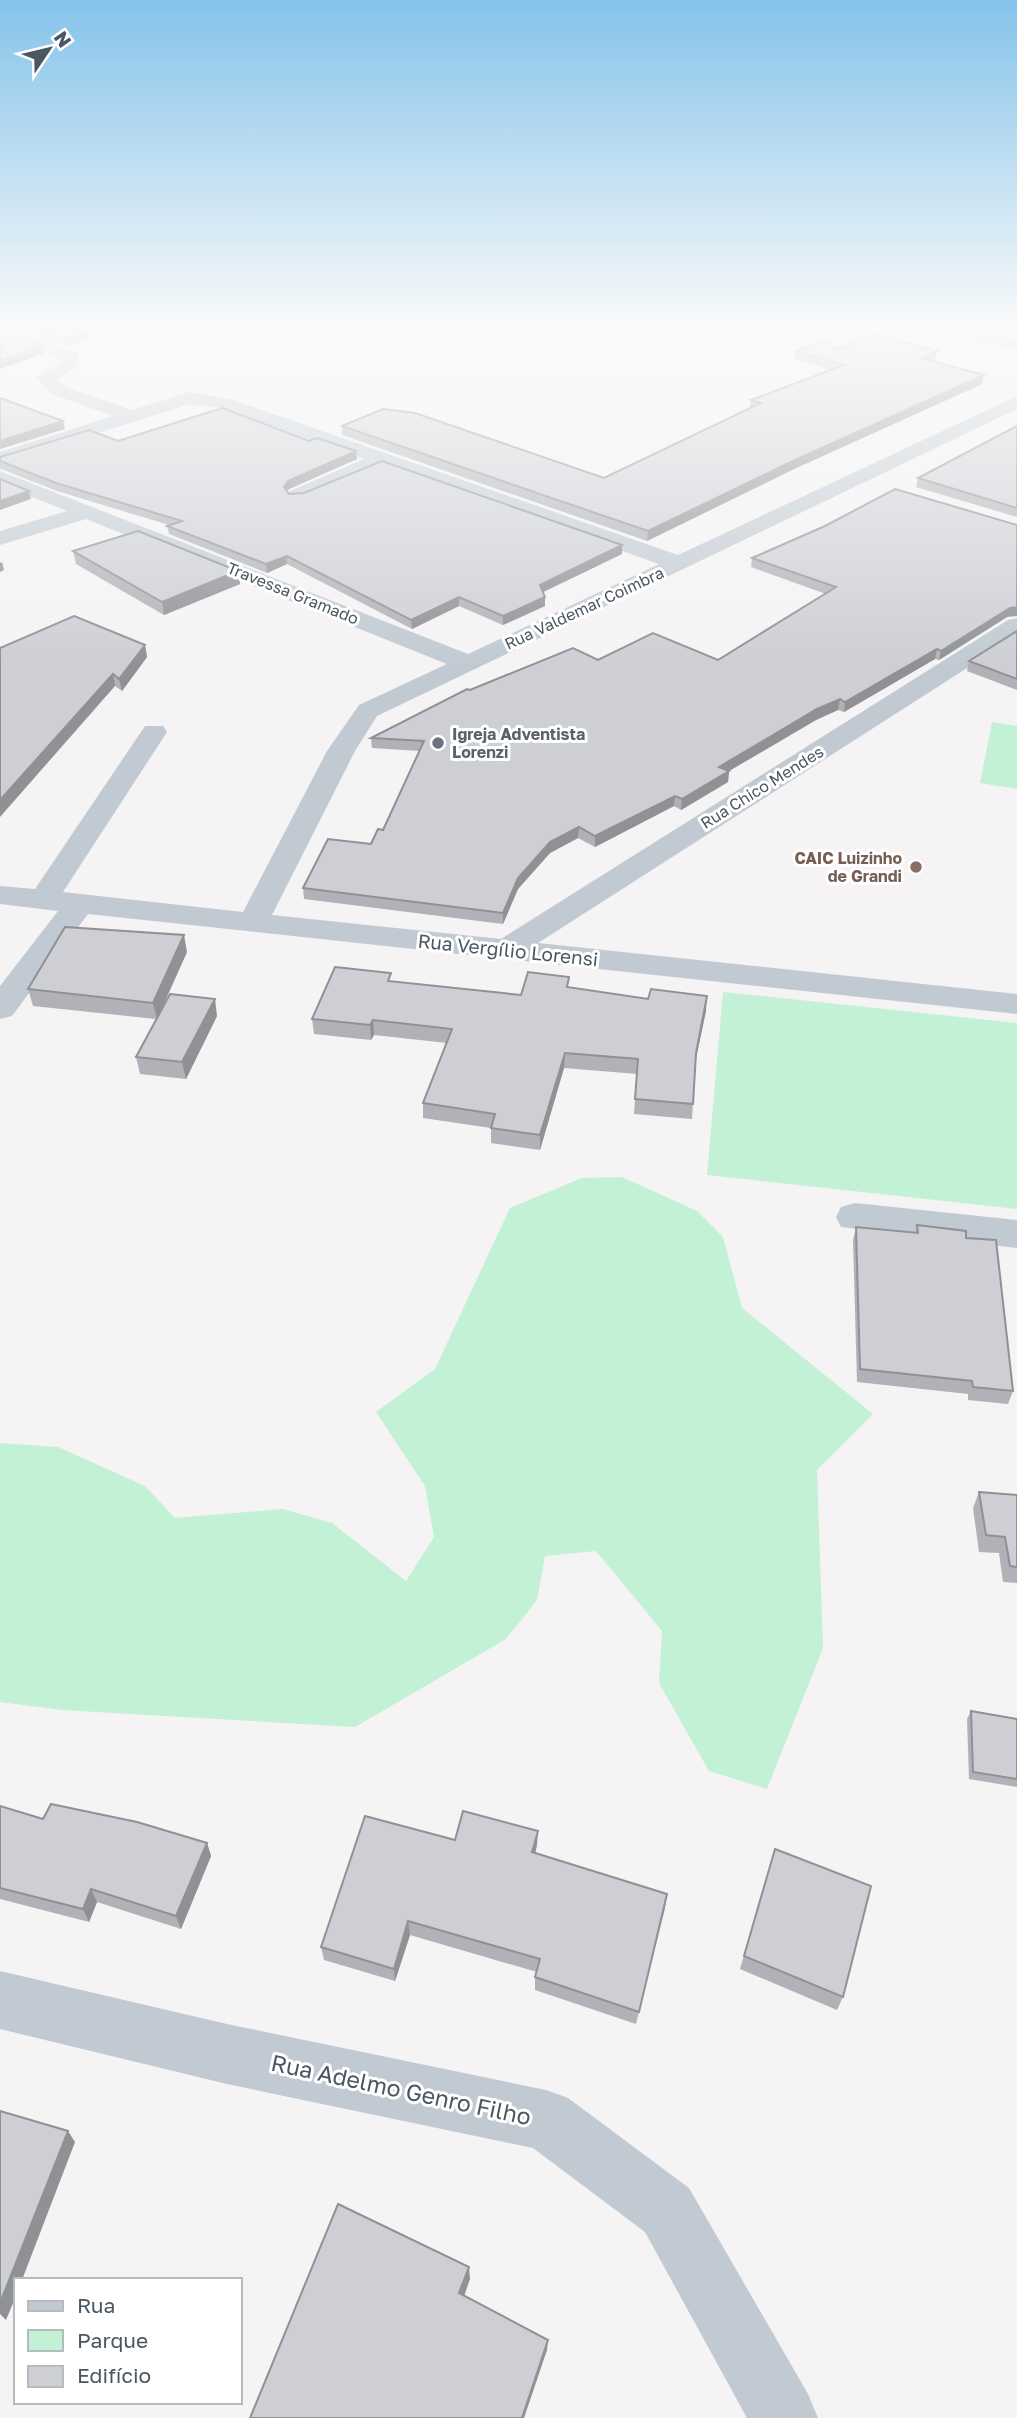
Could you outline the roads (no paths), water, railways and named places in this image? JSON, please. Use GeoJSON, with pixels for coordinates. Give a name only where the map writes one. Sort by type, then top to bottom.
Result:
{"type":"FeatureCollection","features":[{"type":"Feature","properties":{"kind":"street"},"geometry":{"type":"LineString","coordinates":[[0,458],[51,442]]}},
{"type":"Feature","properties":{"kind":"street"},"geometry":{"type":"LineString","coordinates":[[333,442],[679,563]]}},
{"type":"Feature","properties":{"kind":"street","name":"Rua Valdemar Coimbra"},"geometry":{"type":"LineString","coordinates":[[253,922],[341,751],[368,711],[934,442]]}},
{"type":"Feature","properties":{"kind":"street"},"geometry":{"type":"LineString","coordinates":[[297,495],[381,459]]}},
{"type":"Feature","properties":{"kind":"street","name":"Travessa Gramado"},"geometry":{"type":"LineString","coordinates":[[0,477],[468,663]]}},
{"type":"Feature","properties":{"kind":"street"},"geometry":{"type":"LineString","coordinates":[[858,478],[885,486]]}},
{"type":"Feature","properties":{"kind":"street"},"geometry":{"type":"LineString","coordinates":[[0,538],[90,511]]}},
{"type":"Feature","properties":{"kind":"street","name":"Rua Chico Mendes"},"geometry":{"type":"LineString","coordinates":[[507,950],[1017,625]]}},
{"type":"Feature","properties":{"kind":"street"},"geometry":{"type":"LineString","coordinates":[[43,900],[154,732]]}},
{"type":"Feature","properties":{"kind":"street","name":"Rua Vergílio Lorensi"},"geometry":{"type":"LineString","coordinates":[[0,895],[1017,1004]]}},
{"type":"Feature","properties":{"kind":"street"},"geometry":{"type":"LineString","coordinates":[[0,1009],[79,904]]}},
{"type":"Feature","properties":{"kind":"street"},"geometry":{"type":"LineString","coordinates":[[855,1217],[1017,1234]]}},
{"type":"Feature","properties":{"kind":"street","name":"Rua Adelmo Genro Filho"},"geometry":{"type":"LineString","coordinates":[[0,2000],[227,2054],[546,2120],[667,2210],[784,2418]]}},
{"type":"Feature","properties":{"kind":"place","name":"Igreja Adventista Lorenzi"},"geometry":{"type":"Point","coordinates":[438,743]}},
{"type":"Feature","properties":{"kind":"place","name":"CAIC Luizinho de Grandi"},"geometry":{"type":"Point","coordinates":[916,867]}}]}
